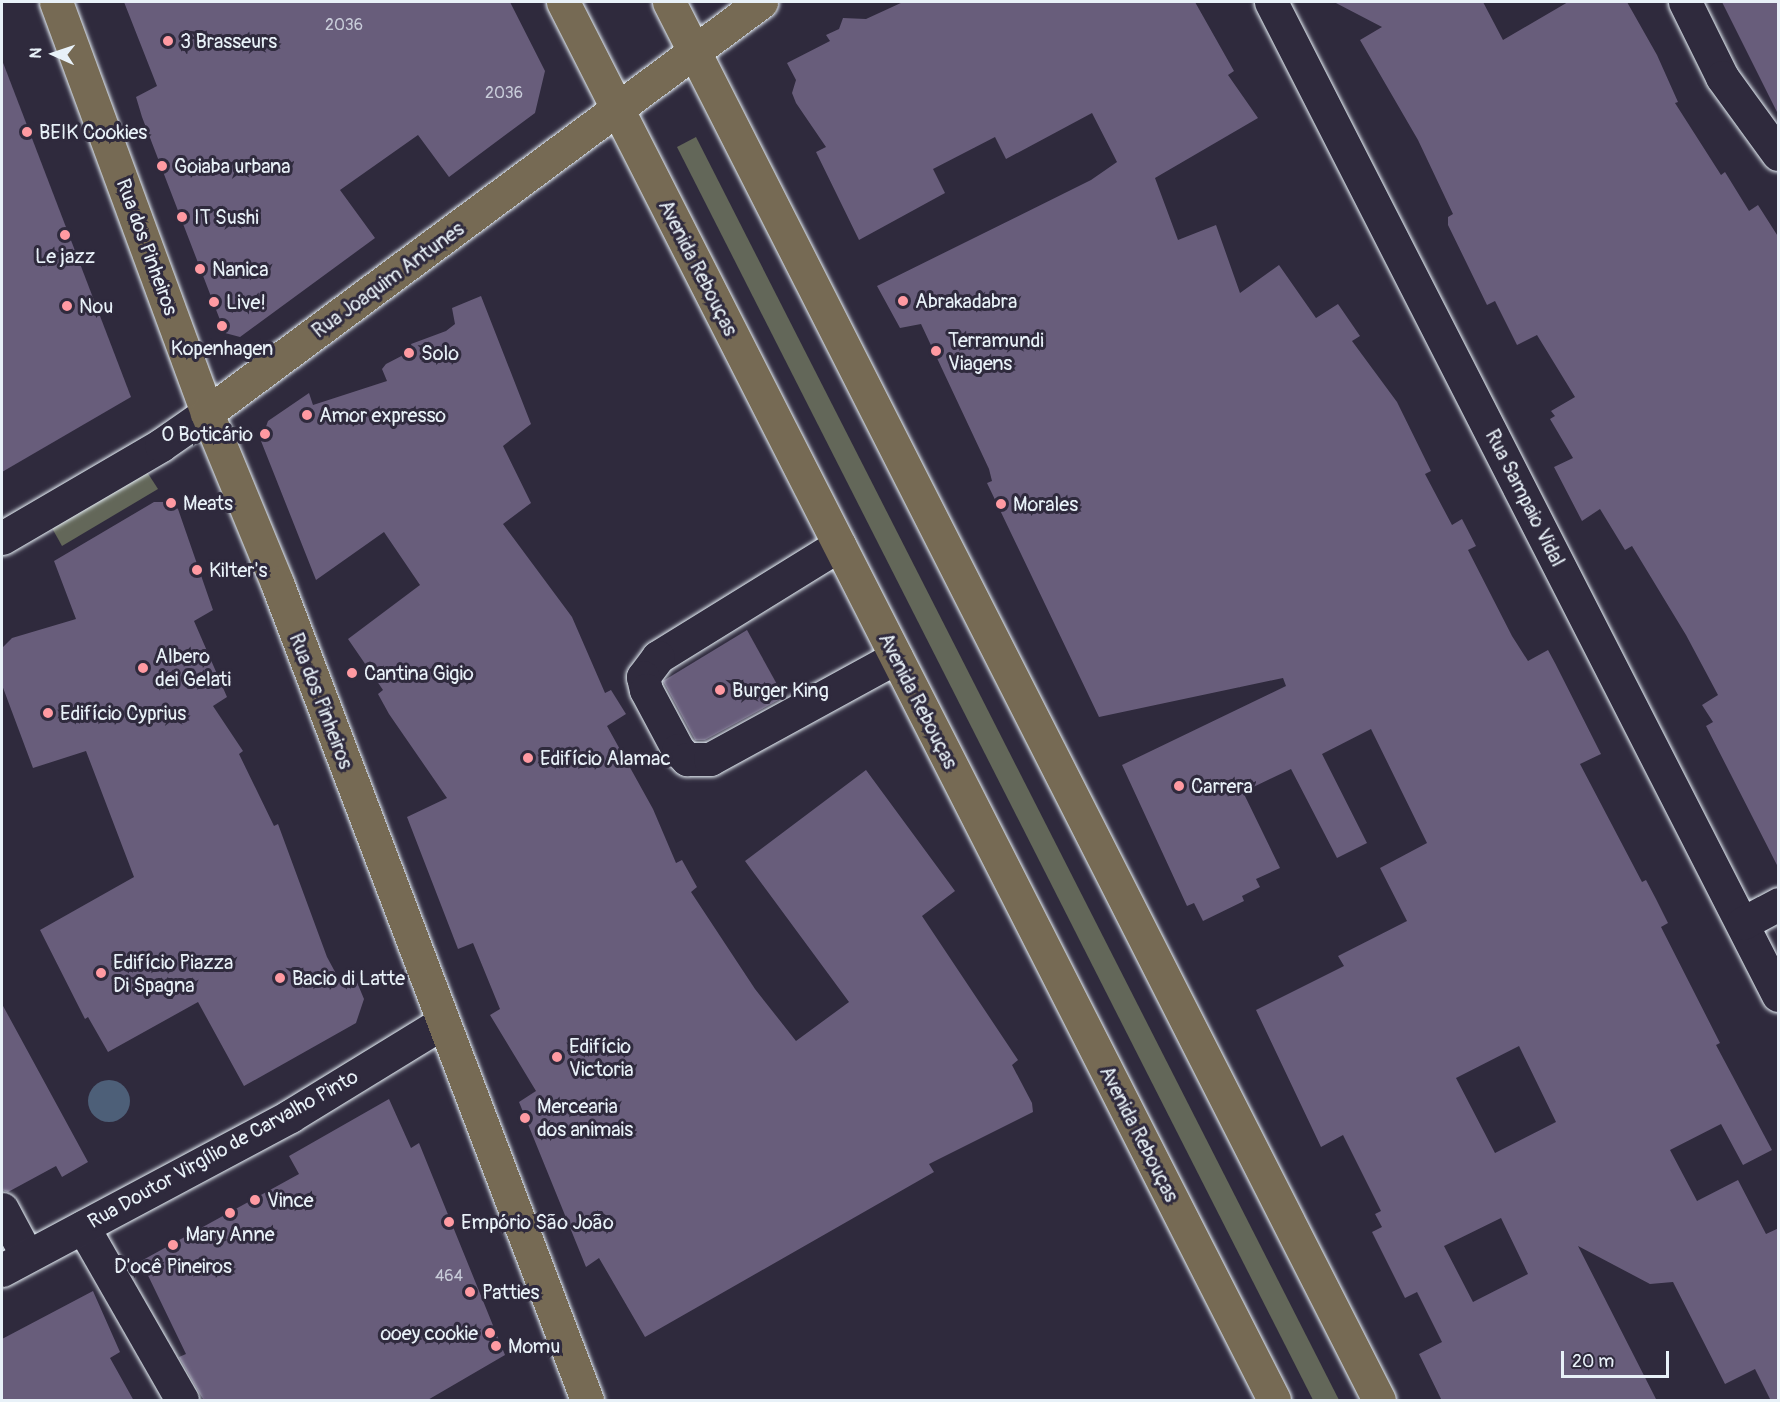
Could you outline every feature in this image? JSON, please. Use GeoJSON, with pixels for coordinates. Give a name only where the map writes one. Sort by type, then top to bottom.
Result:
{"type":"FeatureCollection","features":[{"type":"Feature","properties":{"kind":"main road","name":"Rua dos Pinheiros"},"geometry":{"type":"LineString","coordinates":[[56,2],[207,413],[277,583],[587,1401]]}},
{"type":"Feature","properties":{"kind":"main road","name":"Avenida Rebouças"},"geometry":{"type":"LineString","coordinates":[[563,2],[1274,1401]]}},
{"type":"Feature","properties":{"kind":"main road"},"geometry":{"type":"LineString","coordinates":[[669,2],[1379,1401]]}},
{"type":"Feature","properties":{"kind":"main road","name":"Rua Joaquim Antunes"},"geometry":{"type":"LineString","coordinates":[[207,413],[695,54],[760,2]]}},
{"type":"Feature","properties":{"kind":"street","name":"Rua Sampaio Vidal"},"geometry":{"type":"LineString","coordinates":[[1271,2],[1779,995]]}},
{"type":"Feature","properties":{"kind":"street"},"geometry":{"type":"LineString","coordinates":[[1685,2],[1722,76],[1779,154]]}},
{"type":"Feature","properties":{"kind":"street","name":"Rua Joaquim Antunes"},"geometry":{"type":"LineString","coordinates":[[2,538],[161,445],[207,413]]}},
{"type":"Feature","properties":{"kind":"street"},"geometry":{"type":"LineString","coordinates":[[839,545],[658,657],[643,677],[646,690],[678,750],[687,759],[710,759],[896,657]]}},
{"type":"Feature","properties":{"kind":"street"},"geometry":{"type":"LineString","coordinates":[[1743,923],[1779,904]]}},
{"type":"Feature","properties":{"kind":"street","name":"Rua Doutor Virgílio de Carvalho Pinto"},"geometry":{"type":"LineString","coordinates":[[14,1263],[290,1116],[442,1023]]}},
{"type":"Feature","properties":{"kind":"street"},"geometry":{"type":"LineString","coordinates":[[2,1209],[14,1263]]}},
{"type":"Feature","properties":{"kind":"street"},"geometry":{"type":"LineString","coordinates":[[83,1227],[182,1401]]}},
{"type":"Feature","properties":{"kind":"green space"},"geometry":{"type":"Polygon","coordinates":[[[696,137],[1339,1400],[1313,1400],[677,147],[696,137]]]}},
{"type":"Feature","properties":{"kind":"green space"},"geometry":{"type":"Polygon","coordinates":[[[147,472],[158,489],[62,546],[52,528],[147,472]]]}},
{"type":"Feature","properties":{"kind":"water"},"geometry":{"type":"Polygon","coordinates":[[[109,1080],[117,1081],[124,1086],[129,1093],[129,1109],[124,1116],[117,1121],[109,1122],[101,1121],[94,1116],[89,1109],[88,1101],[89,1093],[94,1086],[101,1081],[109,1080]]]}},
{"type":"Feature","properties":{"kind":"building"},"geometry":{"type":"Polygon","coordinates":[[[124,2],[510,2],[545,71],[535,113],[449,177],[418,135],[340,190],[375,238],[240,337],[225,333],[142,117],[136,97],[157,86],[124,2]]]}},
{"type":"Feature","properties":{"kind":"building"},"geometry":{"type":"Polygon","coordinates":[[[903,2],[1195,2],[1234,71],[1228,75],[1258,118],[1155,178],[1178,240],[1216,225],[1240,293],[1279,265],[1316,318],[1338,304],[1360,336],[1352,341],[1397,402],[1431,471],[1425,474],[1452,525],[1462,519],[1476,546],[1468,550],[1512,636],[1528,661],[1548,650],[1555,663],[1601,754],[1580,764],[1642,882],[1646,880],[1668,923],[1661,927],[1720,1043],[1716,1045],[1772,1150],[1743,1165],[1721,1124],[1670,1150],[1697,1201],[1738,1180],[1766,1234],[1779,1228],[1779,1401],[1771,1401],[1755,1369],[1725,1384],[1673,1282],[1650,1284],[1578,1246],[1657,1401],[1442,1401],[1419,1354],[1442,1342],[1417,1292],[1405,1298],[1372,1232],[1382,1227],[1375,1214],[1381,1211],[1343,1135],[1321,1147],[1256,1010],[1344,966],[1338,956],[1407,921],[1380,868],[1427,843],[1371,729],[1322,754],[1367,843],[1337,858],[1291,769],[1243,792],[1280,868],[1256,879],[1260,887],[1242,896],[1244,901],[1203,921],[1194,903],[1187,906],[1122,765],[1286,686],[1283,678],[1099,717],[987,483],[992,481],[989,469],[921,324],[900,328],[877,286],[1091,180],[1117,162],[1092,113],[1006,159],[995,137],[933,169],[945,193],[859,240],[816,152],[826,147],[796,103],[792,93],[796,80],[787,63],[830,41],[826,35],[839,29],[843,18],[866,19],[903,2]],[[1519,1046],[1456,1078],[1495,1153],[1556,1122],[1519,1046]],[[1501,1218],[1444,1246],[1473,1302],[1528,1274],[1501,1218]]]}},
{"type":"Feature","properties":{"kind":"building"},"geometry":{"type":"Polygon","coordinates":[[[1334,2],[1483,2],[1503,40],[1568,2],[1627,2],[1657,55],[1678,102],[1675,103],[1721,175],[1725,172],[1749,211],[1758,205],[1779,238],[1779,869],[1706,726],[1713,722],[1702,705],[1718,695],[1686,635],[1632,546],[1625,550],[1600,509],[1582,521],[1554,467],[1573,458],[1550,419],[1555,416],[1551,411],[1575,397],[1537,335],[1517,345],[1495,301],[1487,305],[1448,225],[1448,217],[1453,214],[1418,140],[1360,40],[1382,27],[1334,2]]]}},
{"type":"Feature","properties":{"kind":"building"},"geometry":{"type":"Polygon","coordinates":[[[1722,2],[1779,2],[1779,116],[1722,2]]]}},
{"type":"Feature","properties":{"kind":"building"},"geometry":{"type":"Polygon","coordinates":[[[2,60],[131,397],[2,472],[2,60]]]}},
{"type":"Feature","properties":{"kind":"building"},"geometry":{"type":"Polygon","coordinates":[[[481,296],[531,424],[503,446],[531,503],[503,524],[572,617],[605,693],[611,690],[626,714],[607,726],[653,809],[676,863],[682,860],[697,887],[691,892],[755,989],[796,1041],[849,1002],[745,861],[866,770],[955,891],[922,916],[1018,1060],[1012,1065],[1032,1103],[1033,1112],[929,1164],[934,1172],[645,1337],[599,1258],[586,1267],[519,1102],[536,1091],[490,1015],[500,1009],[473,943],[458,949],[407,817],[447,798],[389,714],[378,694],[383,690],[348,639],[420,585],[384,532],[316,580],[261,441],[268,421],[309,393],[313,405],[387,381],[382,369],[386,364],[413,350],[411,344],[446,331],[455,324],[452,308],[481,296]]]}},
{"type":"Feature","properties":{"kind":"building"},"geometry":{"type":"Polygon","coordinates":[[[154,502],[170,502],[178,509],[213,610],[194,621],[227,697],[213,706],[243,751],[239,754],[274,826],[278,824],[327,957],[340,981],[354,975],[364,999],[356,1023],[244,1086],[198,1002],[108,1052],[88,1017],[85,1019],[40,930],[134,877],[86,751],[33,768],[2,685],[2,648],[12,638],[76,619],[54,561],[154,502]]]}},
{"type":"Feature","properties":{"kind":"building","name":"Burger King"},"geometry":{"type":"Polygon","coordinates":[[[747,630],[784,697],[705,740],[695,740],[663,681],[747,630]]]}},
{"type":"Feature","properties":{"kind":"building"},"geometry":{"type":"Polygon","coordinates":[[[2,1004],[88,1162],[62,1177],[56,1166],[8,1192],[2,1190],[2,1004]]]}},
{"type":"Feature","properties":{"kind":"building"},"geometry":{"type":"Polygon","coordinates":[[[389,1099],[411,1148],[419,1143],[505,1355],[426,1401],[204,1401],[179,1357],[186,1354],[141,1261],[299,1174],[289,1156],[389,1099]]]}},
{"type":"Feature","properties":{"kind":"building"},"geometry":{"type":"Polygon","coordinates":[[[93,1291],[120,1352],[110,1358],[134,1401],[2,1401],[2,1339],[93,1291]]]}},
{"type":"Feature","properties":{"kind":"place","name":"3 Brasseurs"},"geometry":{"type":"Point","coordinates":[168,41]}},
{"type":"Feature","properties":{"kind":"place","name":"BEIK Cookies"},"geometry":{"type":"Point","coordinates":[27,132]}},
{"type":"Feature","properties":{"kind":"place","name":"Goiaba urbana"},"geometry":{"type":"Point","coordinates":[162,166]}},
{"type":"Feature","properties":{"kind":"place","name":"IT Sushi"},"geometry":{"type":"Point","coordinates":[182,217]}},
{"type":"Feature","properties":{"kind":"place","name":"Le jazz"},"geometry":{"type":"Point","coordinates":[65,235]}},
{"type":"Feature","properties":{"kind":"place","name":"Nanica"},"geometry":{"type":"Point","coordinates":[200,269]}},
{"type":"Feature","properties":{"kind":"place","name":"Abrakadabra"},"geometry":{"type":"Point","coordinates":[903,301]}},
{"type":"Feature","properties":{"kind":"place","name":"Live!"},"geometry":{"type":"Point","coordinates":[214,302]}},
{"type":"Feature","properties":{"kind":"place","name":"Nou"},"geometry":{"type":"Point","coordinates":[67,306]}},
{"type":"Feature","properties":{"kind":"place","name":"Kopenhagen"},"geometry":{"type":"Point","coordinates":[222,326]}},
{"type":"Feature","properties":{"kind":"place","name":"Terramundi Viagens"},"geometry":{"type":"Point","coordinates":[936,351]}},
{"type":"Feature","properties":{"kind":"place","name":"Solo"},"geometry":{"type":"Point","coordinates":[409,353]}},
{"type":"Feature","properties":{"kind":"place","name":"Amor expresso"},"geometry":{"type":"Point","coordinates":[307,415]}},
{"type":"Feature","properties":{"kind":"place","name":"O Boticário"},"geometry":{"type":"Point","coordinates":[265,434]}},
{"type":"Feature","properties":{"kind":"place","name":"Meats"},"geometry":{"type":"Point","coordinates":[171,503]}},
{"type":"Feature","properties":{"kind":"place","name":"Morales"},"geometry":{"type":"Point","coordinates":[1001,504]}},
{"type":"Feature","properties":{"kind":"place","name":"Kilter's"},"geometry":{"type":"Point","coordinates":[197,570]}},
{"type":"Feature","properties":{"kind":"place","name":"Albero dei Gelati"},"geometry":{"type":"Point","coordinates":[143,668]}},
{"type":"Feature","properties":{"kind":"place","name":"Cantina Gigio"},"geometry":{"type":"Point","coordinates":[352,673]}},
{"type":"Feature","properties":{"kind":"place","name":"Burger King"},"geometry":{"type":"Point","coordinates":[720,690]}},
{"type":"Feature","properties":{"kind":"place","name":"Edifício Cyprius"},"geometry":{"type":"Point","coordinates":[48,713]}},
{"type":"Feature","properties":{"kind":"place","name":"Edifício Alamac"},"geometry":{"type":"Point","coordinates":[528,758]}},
{"type":"Feature","properties":{"kind":"place","name":"Carrera"},"geometry":{"type":"Point","coordinates":[1179,786]}},
{"type":"Feature","properties":{"kind":"place","name":"Edifício Piazza Di Spagna"},"geometry":{"type":"Point","coordinates":[101,973]}},
{"type":"Feature","properties":{"kind":"place","name":"Bacio di Latte"},"geometry":{"type":"Point","coordinates":[280,978]}},
{"type":"Feature","properties":{"kind":"place","name":"Edifício Victoria"},"geometry":{"type":"Point","coordinates":[557,1057]}},
{"type":"Feature","properties":{"kind":"place","name":"Mercearia dos animais"},"geometry":{"type":"Point","coordinates":[525,1118]}},
{"type":"Feature","properties":{"kind":"place","name":"Vince"},"geometry":{"type":"Point","coordinates":[255,1200]}},
{"type":"Feature","properties":{"kind":"place","name":"Mary Anne"},"geometry":{"type":"Point","coordinates":[230,1213]}},
{"type":"Feature","properties":{"kind":"place","name":"Empório São João"},"geometry":{"type":"Point","coordinates":[449,1222]}},
{"type":"Feature","properties":{"kind":"place","name":"D'ocê Pineiros"},"geometry":{"type":"Point","coordinates":[173,1245]}},
{"type":"Feature","properties":{"kind":"place","name":"Patties"},"geometry":{"type":"Point","coordinates":[470,1292]}},
{"type":"Feature","properties":{"kind":"place","name":"ooey cookie"},"geometry":{"type":"Point","coordinates":[490,1333]}},
{"type":"Feature","properties":{"kind":"place","name":"Momu"},"geometry":{"type":"Point","coordinates":[496,1346]}}]}
